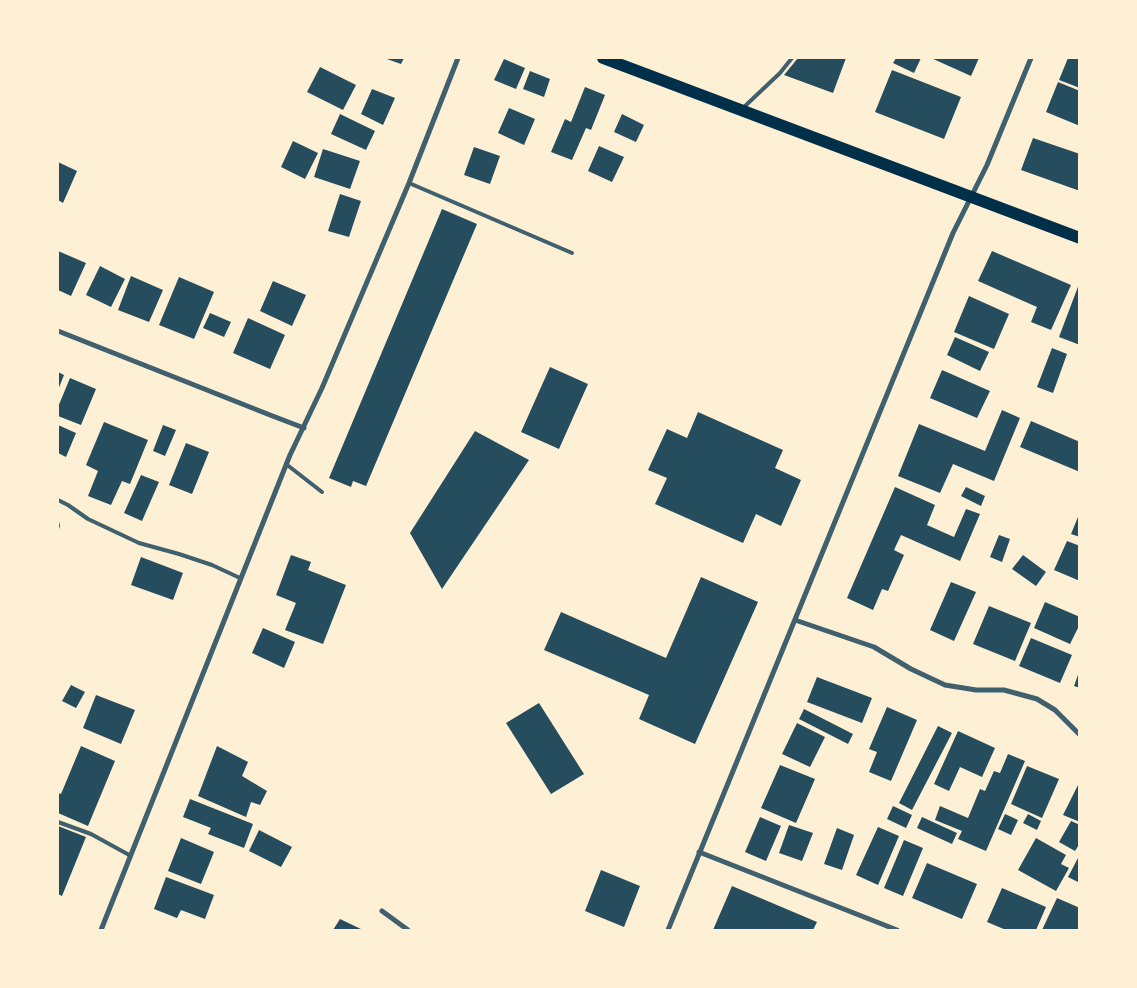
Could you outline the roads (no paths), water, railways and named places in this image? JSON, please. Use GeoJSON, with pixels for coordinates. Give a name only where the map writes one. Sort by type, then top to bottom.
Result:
{"type":"FeatureCollection","features":[{"type":"Feature","properties":{"kind":"main road"},"geometry":{"type":"LineString","coordinates":[[603,58],[1080,238]]}},
{"type":"Feature","properties":{"kind":"street"},"geometry":{"type":"LineString","coordinates":[[101,930],[286,464],[322,388],[409,183],[458,58]]}},
{"type":"Feature","properties":{"kind":"street"},"geometry":{"type":"LineString","coordinates":[[668,930],[953,233],[987,165],[1030,58]]}},
{"type":"Feature","properties":{"kind":"street"},"geometry":{"type":"LineString","coordinates":[[58,331],[304,428]]}},
{"type":"Feature","properties":{"kind":"street"},"geometry":{"type":"LineString","coordinates":[[795,620],[874,647],[911,669],[945,684],[976,690],[1004,690],[1038,699],[1055,710],[1080,735]]}},
{"type":"Feature","properties":{"kind":"street"},"geometry":{"type":"LineString","coordinates":[[699,852],[897,930]]}},
{"type":"Feature","properties":{"kind":"street"},"geometry":{"type":"LineString","coordinates":[[382,911],[408,930]]}},
{"type":"Feature","properties":{"kind":"lane"},"geometry":{"type":"LineString","coordinates":[[741,111],[780,73],[792,58]]}},
{"type":"Feature","properties":{"kind":"lane"},"geometry":{"type":"LineString","coordinates":[[409,183],[572,253]]}},
{"type":"Feature","properties":{"kind":"lane"},"geometry":{"type":"LineString","coordinates":[[286,464],[322,492]]}},
{"type":"Feature","properties":{"kind":"lane"},"geometry":{"type":"LineString","coordinates":[[58,500],[88,520],[140,543],[212,565],[240,578]]}},
{"type":"Feature","properties":{"kind":"lane"},"geometry":{"type":"LineString","coordinates":[[58,822],[91,834],[130,856]]}}]}
